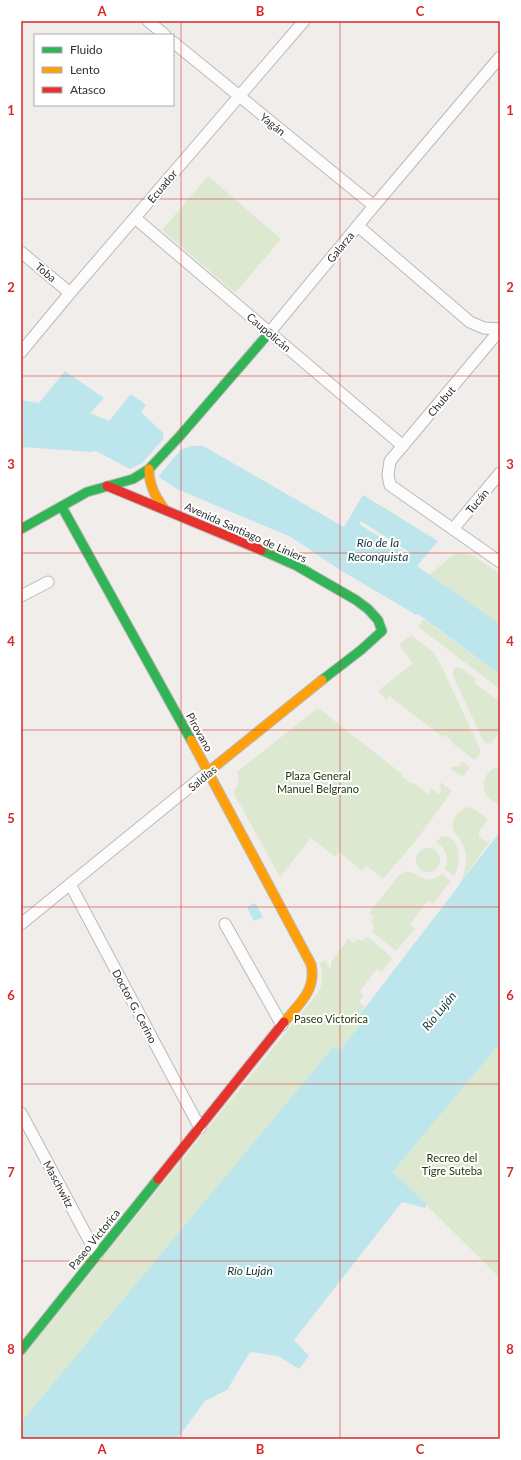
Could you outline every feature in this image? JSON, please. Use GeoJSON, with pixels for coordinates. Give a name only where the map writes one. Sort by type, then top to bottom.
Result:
{"type":"FeatureCollection","features":[{"type":"Feature","properties":{"kind":"street"},"geometry":{"type":"LineString","coordinates":[[148,21],[164,34]]}},
{"type":"Feature","properties":{"kind":"street","name":"Ecuador"},"geometry":{"type":"LineString","coordinates":[[21,352],[70,292],[304,21]]}},
{"type":"Feature","properties":{"kind":"street","name":"Yagán"},"geometry":{"type":"LineString","coordinates":[[174,43],[374,206]]}},
{"type":"Feature","properties":{"kind":"street","name":"Galarza"},"geometry":{"type":"LineString","coordinates":[[149,469],[179,437],[269,333],[500,57]]}},
{"type":"Feature","properties":{"kind":"street","name":"Caupolicán"},"geometry":{"type":"LineString","coordinates":[[135,218],[403,446]]}},
{"type":"Feature","properties":{"kind":"street"},"geometry":{"type":"LineString","coordinates":[[358,226],[470,322],[484,328],[500,329]]}},
{"type":"Feature","properties":{"kind":"street","name":"Toba"},"geometry":{"type":"LineString","coordinates":[[21,252],[70,292]]}},
{"type":"Feature","properties":{"kind":"street","name":"Chubut"},"geometry":{"type":"LineString","coordinates":[[453,530],[390,485],[388,475],[390,461],[500,329]]}},
{"type":"Feature","properties":{"kind":"street"},"geometry":{"type":"LineString","coordinates":[[21,529],[87,492],[133,479],[149,469]]}},
{"type":"Feature","properties":{"kind":"street"},"geometry":{"type":"LineString","coordinates":[[149,469],[151,490],[164,509]]}},
{"type":"Feature","properties":{"kind":"street","name":"Tucán"},"geometry":{"type":"LineString","coordinates":[[453,530],[500,473]]}},
{"type":"Feature","properties":{"kind":"street","name":"Avenida Santiago de Liniers"},"geometry":{"type":"LineString","coordinates":[[107,486],[298,566],[356,600],[368,609],[378,620],[382,631]]}},
{"type":"Feature","properties":{"kind":"street","name":"Pirovano"},"geometry":{"type":"LineString","coordinates":[[62,506],[208,772],[311,964],[313,972]]}},
{"type":"Feature","properties":{"kind":"street"},"geometry":{"type":"LineString","coordinates":[[453,530],[500,562]]}},
{"type":"Feature","properties":{"kind":"street"},"geometry":{"type":"LineString","coordinates":[[21,595],[48,582]]}},
{"type":"Feature","properties":{"kind":"street","name":"Saldías"},"geometry":{"type":"LineString","coordinates":[[21,924],[361,650],[382,631]]}},
{"type":"Feature","properties":{"kind":"street","name":"Doctor G. Cerino"},"geometry":{"type":"LineString","coordinates":[[70,884],[200,1128]]}},
{"type":"Feature","properties":{"kind":"street"},"geometry":{"type":"LineString","coordinates":[[225,924],[282,1025]]}},
{"type":"Feature","properties":{"kind":"street","name":"Paseo Victorica"},"geometry":{"type":"LineString","coordinates":[[21,1350],[282,1025],[309,990],[313,980],[313,972]]}},
{"type":"Feature","properties":{"kind":"street","name":"Maschwitz"},"geometry":{"type":"LineString","coordinates":[[21,1113],[97,1255]]}},
{"type":"Feature","properties":{"kind":"green space"},"geometry":{"type":"Polygon","coordinates":[[[208,176],[281,239],[235,293],[162,230],[208,176]]]}},
{"type":"Feature","properties":{"kind":"green space"},"geometry":{"type":"Polygon","coordinates":[[[462,553],[474,556],[500,574],[500,624],[429,575],[453,555],[462,553]]]}},
{"type":"Feature","properties":{"kind":"green space"},"geometry":{"type":"Polygon","coordinates":[[[423,619],[500,675],[500,689],[418,627],[423,619]]]}},
{"type":"Feature","properties":{"kind":"green space"},"geometry":{"type":"Polygon","coordinates":[[[411,635],[434,653],[441,665],[480,749],[480,754],[475,760],[452,743],[453,742],[445,735],[443,737],[389,696],[386,700],[378,691],[413,663],[399,645],[411,635]]]}},
{"type":"Feature","properties":{"kind":"green space"},"geometry":{"type":"Polygon","coordinates":[[[457,667],[461,668],[476,679],[473,682],[496,699],[498,696],[500,698],[500,732],[491,743],[487,743],[483,740],[453,676],[453,670],[457,667]]]}},
{"type":"Feature","properties":{"kind":"green space","name":"Plaza General Manuel Belgrano"},"geometry":{"type":"Polygon","coordinates":[[[318,708],[402,774],[401,776],[412,784],[414,783],[428,794],[432,789],[438,794],[441,791],[440,782],[452,791],[417,839],[383,879],[367,866],[362,871],[339,852],[335,857],[311,838],[280,877],[233,792],[238,783],[237,772],[318,708]]]}},
{"type":"Feature","properties":{"kind":"green space"},"geometry":{"type":"Polygon","coordinates":[[[462,761],[470,767],[463,777],[450,768],[459,766],[462,761]]]}},
{"type":"Feature","properties":{"kind":"green space"},"geometry":{"type":"Polygon","coordinates":[[[494,768],[500,768],[499,805],[488,797],[484,787],[486,776],[494,768]]]}},
{"type":"Feature","properties":{"kind":"green space"},"geometry":{"type":"Polygon","coordinates":[[[471,807],[488,819],[479,831],[479,837],[486,842],[491,840],[460,883],[466,867],[466,857],[464,846],[454,832],[453,820],[460,811],[471,807]]]}},
{"type":"Feature","properties":{"kind":"green space"},"geometry":{"type":"Polygon","coordinates":[[[446,836],[455,843],[459,854],[458,866],[454,876],[445,869],[447,857],[445,851],[436,842],[441,837],[446,836]]]}},
{"type":"Feature","properties":{"kind":"green space"},"geometry":{"type":"Polygon","coordinates":[[[428,848],[433,849],[439,855],[439,865],[433,871],[428,872],[423,871],[417,865],[416,860],[417,855],[423,849],[428,848]]]}},
{"type":"Feature","properties":{"kind":"green space"},"geometry":{"type":"Polygon","coordinates":[[[406,871],[427,879],[436,878],[442,874],[451,881],[433,904],[428,901],[410,924],[414,930],[396,951],[372,932],[374,926],[371,922],[374,917],[369,913],[400,874],[406,871]]]}},
{"type":"Feature","properties":{"kind":"green space","name":"Paseo Victorica"},"geometry":{"type":"Polygon","coordinates":[[[368,937],[392,958],[382,972],[377,969],[360,991],[364,995],[359,1002],[365,1007],[358,1017],[363,1021],[340,1050],[334,1046],[21,1422],[21,1358],[317,994],[321,987],[322,979],[320,964],[325,960],[331,971],[331,962],[348,939],[354,943],[357,939],[362,941],[368,937]]]}},
{"type":"Feature","properties":{"kind":"green space","name":"Recreo del Tigre Suteba"},"geometry":{"type":"Polygon","coordinates":[[[500,1030],[500,1278],[388,1167],[390,1162],[455,1086],[457,1075],[500,1030]]]}},
{"type":"Feature","properties":{"kind":"water","name":"Río de la Reconquista"},"geometry":{"type":"Polygon","coordinates":[[[65,371],[104,398],[90,413],[109,421],[131,394],[146,405],[141,412],[163,433],[163,437],[181,450],[191,446],[203,446],[344,527],[363,495],[438,541],[417,566],[500,624],[500,675],[418,614],[416,615],[337,568],[291,537],[177,489],[159,477],[158,471],[142,463],[130,469],[96,451],[91,452],[21,447],[21,400],[39,403],[65,371]]]}},
{"type":"Feature","properties":{"kind":"water","name":"Río Luján"},"geometry":{"type":"Polygon","coordinates":[[[500,832],[500,1030],[457,1075],[455,1086],[390,1162],[388,1167],[426,1204],[426,1208],[402,1202],[294,1340],[309,1356],[299,1369],[278,1356],[250,1352],[227,1390],[205,1401],[177,1439],[21,1439],[21,1422],[334,1046],[340,1050],[363,1021],[358,1017],[500,832]]]}},
{"type":"Feature","properties":{"kind":"water"},"geometry":{"type":"Polygon","coordinates":[[[255,903],[263,917],[254,921],[247,907],[255,903]]]}},
{"type":"Feature","properties":{"kind":"pier"},"geometry":{"type":"Polygon","coordinates":[[[166,436],[181,448],[183,447],[158,477],[156,473],[142,463],[166,436]]]}},
{"type":"Feature","properties":{"kind":"pier"},"geometry":{"type":"Polygon","coordinates":[[[361,521],[411,553],[409,555],[359,524],[361,521]]]}},
{"type":"Feature","properties":{"kind":"waterway"},"geometry":{"type":"LineString","coordinates":[[377,1180],[500,1033]]}},
{"type":"Feature","properties":{"kind":"traffic: fast"},"geometry":{"type":"LineString","coordinates":[[21,529],[87,492],[133,479],[149,469],[179,437],[269,333]]}},
{"type":"Feature","properties":{"kind":"traffic: fast"},"geometry":{"type":"LineString","coordinates":[[62,507],[191,740]]}},
{"type":"Feature","properties":{"kind":"traffic: fast"},"geometry":{"type":"LineString","coordinates":[[261,550],[297,566],[356,600],[368,609],[378,620],[382,631],[361,650],[322,680]]}},
{"type":"Feature","properties":{"kind":"traffic: fast"},"geometry":{"type":"LineString","coordinates":[[21,1350],[158,1179]]}},
{"type":"Feature","properties":{"kind":"traffic: slow"},"geometry":{"type":"LineString","coordinates":[[149,469],[153,490],[164,509]]}},
{"type":"Feature","properties":{"kind":"traffic: slow"},"geometry":{"type":"LineString","coordinates":[[208,772],[322,680]]}},
{"type":"Feature","properties":{"kind":"traffic: slow"},"geometry":{"type":"LineString","coordinates":[[191,740],[311,964],[312,973],[309,989],[301,1003],[284,1022]]}},
{"type":"Feature","properties":{"kind":"traffic: jam"},"geometry":{"type":"LineString","coordinates":[[107,486],[261,550]]}},
{"type":"Feature","properties":{"kind":"traffic: jam"},"geometry":{"type":"LineString","coordinates":[[158,1179],[284,1022]]}}]}
